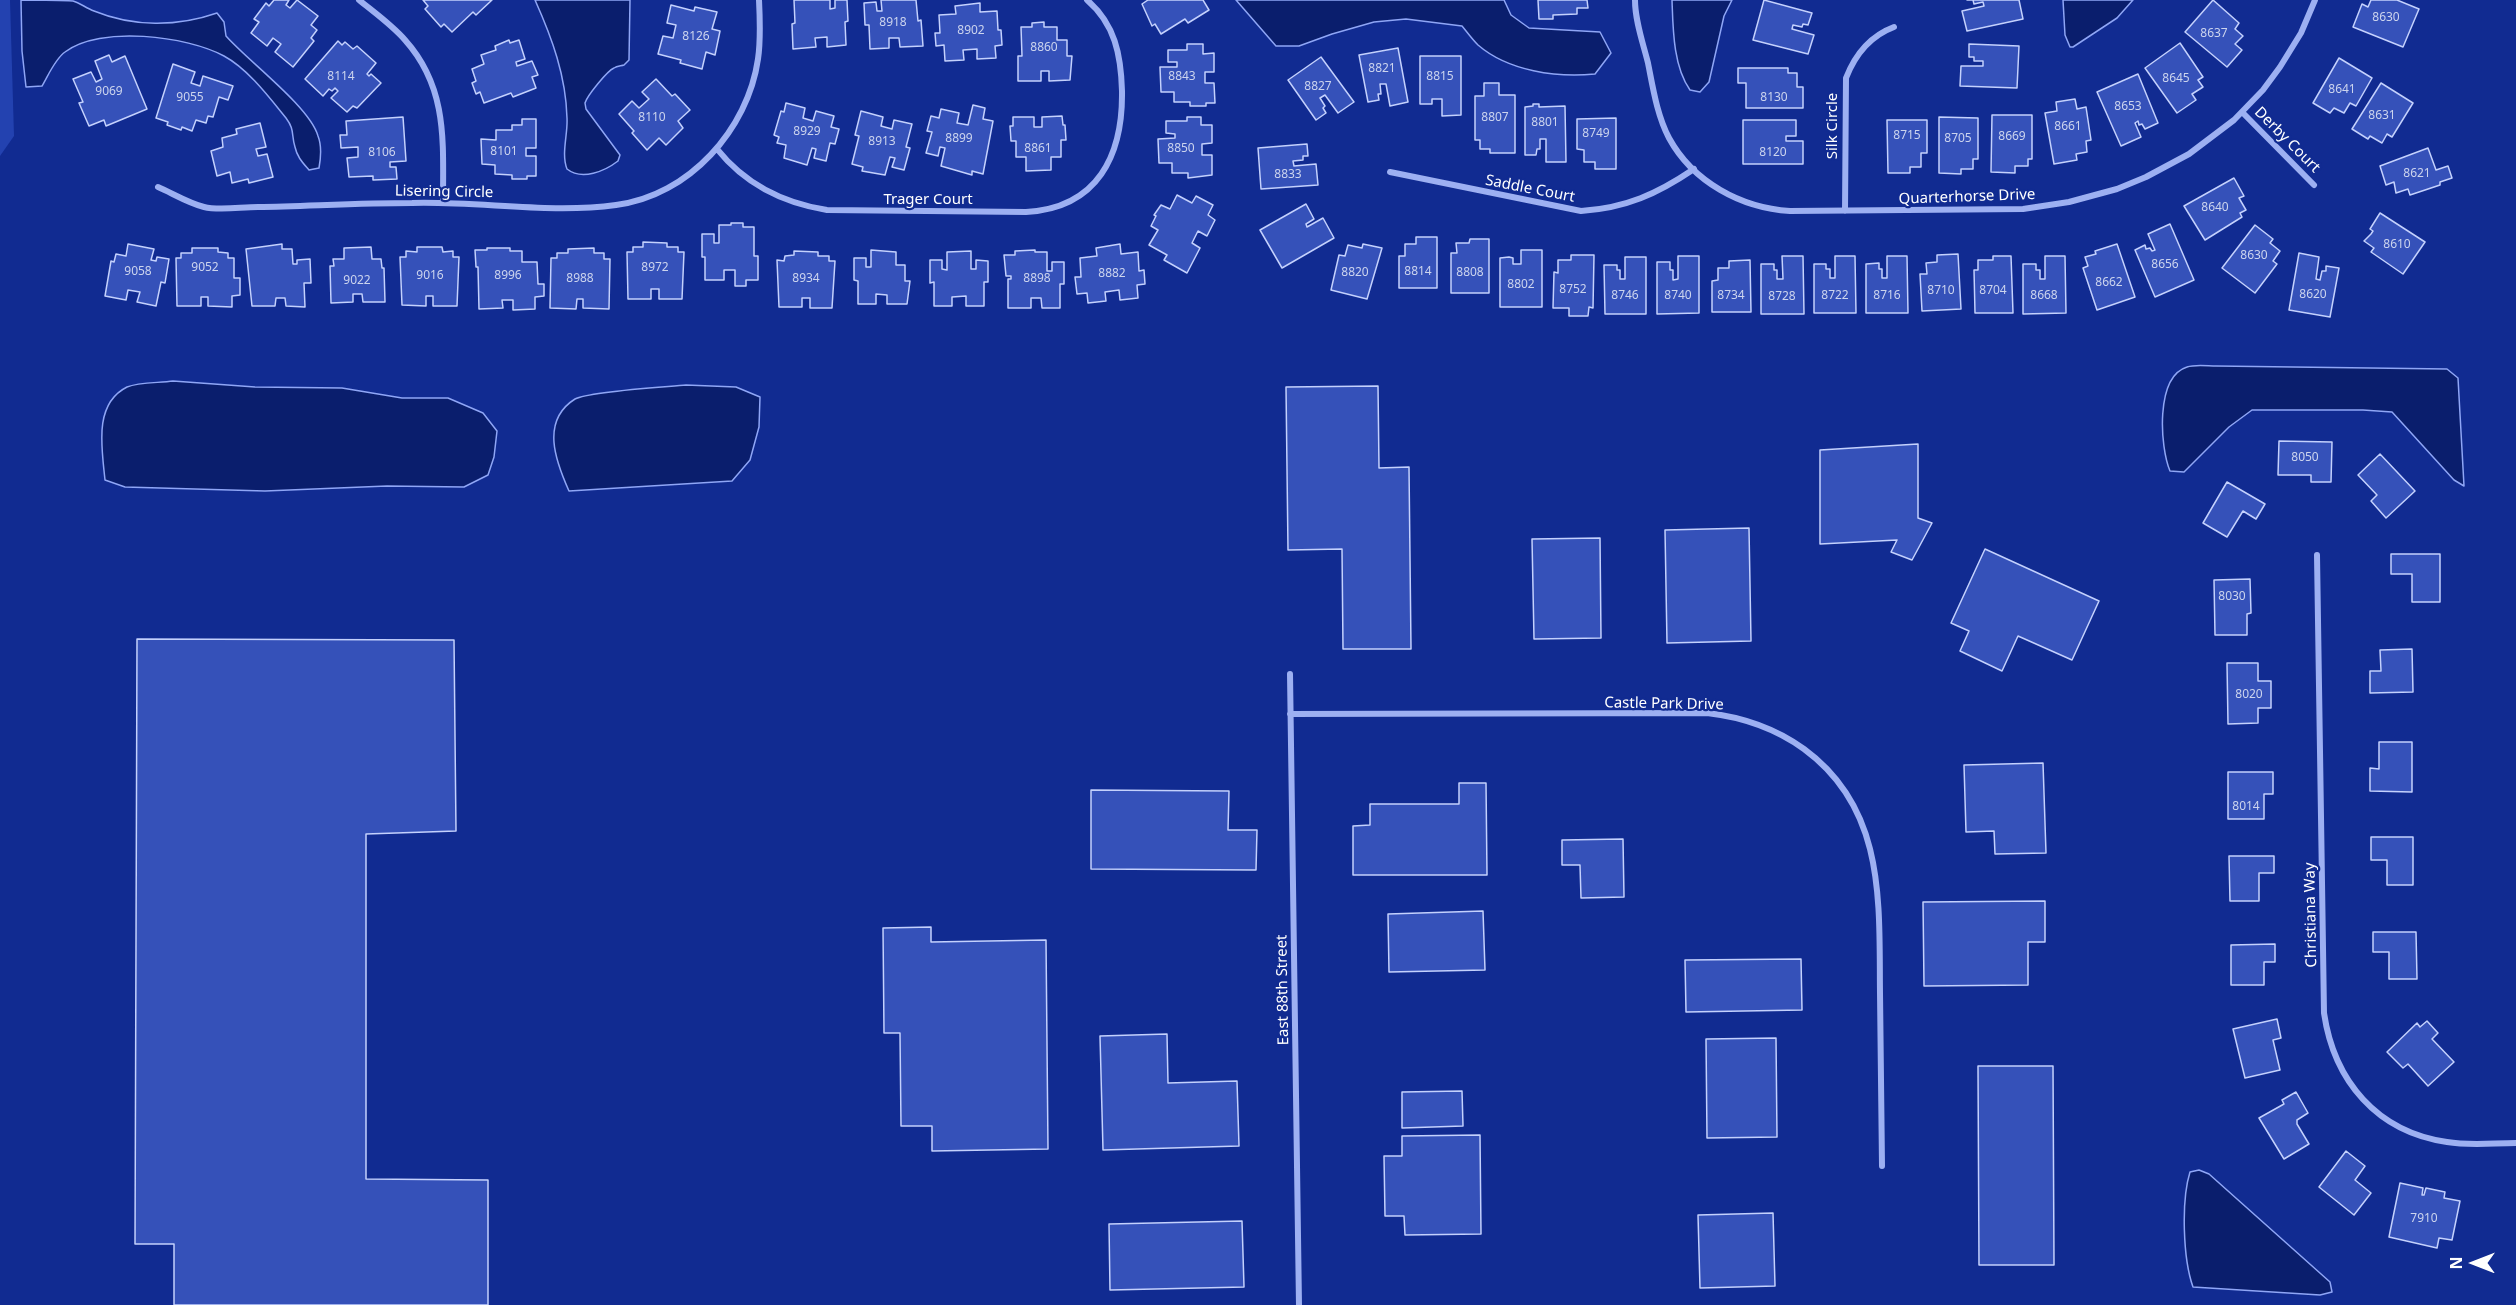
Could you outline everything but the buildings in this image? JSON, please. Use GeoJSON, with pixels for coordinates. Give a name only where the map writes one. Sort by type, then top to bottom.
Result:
{"type":"FeatureCollection","features":[{"type":"Feature","properties":{"kind":"street"},"geometry":{"type":"LineString","coordinates":[[359,0],[406,41],[418,56],[432,81],[438,99],[442,127],[443,203]]}},
{"type":"Feature","properties":{"kind":"street","name":"Lisering Circle"},"geometry":{"type":"LineString","coordinates":[[158,187],[205,207],[443,203],[568,207],[624,204],[671,186],[698,167],[717,149],[744,107],[753,79],[760,40],[759,0]]}},
{"type":"Feature","properties":{"kind":"street","name":"Trager Court"},"geometry":{"type":"LineString","coordinates":[[717,149],[729,163],[752,182],[778,197],[807,207],[836,211],[1031,211],[1051,208],[1070,201],[1089,188],[1109,163],[1117,145],[1122,114],[1122,74],[1117,43],[1106,21],[1086,0]]}},
{"type":"Feature","properties":{"kind":"street","name":"Quarterhorse Drive"},"geometry":{"type":"LineString","coordinates":[[1635,0],[1657,107],[1669,138],[1694,170],[1717,189],[1744,202],[1773,209],[1845,211],[2023,209],[2093,197],[2125,186],[2168,166],[2196,149],[2242,112],[2263,90],[2291,50],[2315,0]]}},
{"type":"Feature","properties":{"kind":"street","name":"Silk Circle"},"geometry":{"type":"LineString","coordinates":[[1845,211],[1846,78],[1854,60],[1865,45],[1894,27]]}},
{"type":"Feature","properties":{"kind":"street","name":"Derby Court"},"geometry":{"type":"LineString","coordinates":[[2242,112],[2314,185]]}},
{"type":"Feature","properties":{"kind":"street","name":"Saddle Court"},"geometry":{"type":"LineString","coordinates":[[1390,172],[1581,211],[1611,209],[1634,201],[1664,190],[1694,170]]}},
{"type":"Feature","properties":{"kind":"street","name":"Christiana Way"},"geometry":{"type":"LineString","coordinates":[[2317,555],[2324,1013],[2336,1060],[2345,1077],[2370,1107],[2402,1129],[2449,1143],[2516,1143]]}},
{"type":"Feature","properties":{"kind":"street","name":"East 88th Street"},"geometry":{"type":"LineString","coordinates":[[1290,674],[1299,1305]]}},
{"type":"Feature","properties":{"kind":"street","name":"Castle Park Drive"},"geometry":{"type":"LineString","coordinates":[[1290,714],[1707,713],[1737,718],[1765,727],[1791,740],[1806,751],[1829,770],[1848,792],[1873,859],[1880,927],[1882,1166]]}},
{"type":"Feature","properties":{"kind":"shaded area"},"geometry":{"type":"Polygon","coordinates":[[[0,0],[10,0],[14,136],[0,156],[0,0]]]}},
{"type":"Feature","properties":{"kind":"shaded area"},"geometry":{"type":"Polygon","coordinates":[[[21,0],[73,1],[109,16],[155,23],[186,21],[217,13],[224,22],[226,36],[291,98],[313,124],[320,144],[319,168],[309,170],[302,162],[296,151],[289,122],[250,76],[224,56],[188,43],[144,36],[99,38],[80,44],[61,55],[42,86],[26,87],[22,51],[21,0]]]}},
{"type":"Feature","properties":{"kind":"shaded area"},"geometry":{"type":"Polygon","coordinates":[[[535,0],[630,0],[629,60],[624,65],[611,70],[585,103],[586,109],[620,155],[618,161],[600,171],[579,174],[567,169],[565,157],[567,118],[564,87],[552,43],[535,0]]]}},
{"type":"Feature","properties":{"kind":"shaded area"},"geometry":{"type":"Polygon","coordinates":[[[1236,0],[1504,0],[1511,15],[1529,28],[1600,32],[1611,53],[1595,74],[1565,75],[1534,71],[1518,67],[1490,54],[1478,45],[1462,26],[1406,19],[1374,22],[1299,46],[1276,46],[1236,0]]]}},
{"type":"Feature","properties":{"kind":"shaded area"},"geometry":{"type":"Polygon","coordinates":[[[1672,0],[1732,0],[1724,16],[1709,82],[1700,92],[1690,90],[1680,70],[1675,46],[1672,0]]]}},
{"type":"Feature","properties":{"kind":"shaded area"},"geometry":{"type":"Polygon","coordinates":[[[2063,0],[2133,0],[2117,18],[2070,47],[2065,35],[2063,0]]]}},
{"type":"Feature","properties":{"kind":"shaded area"},"geometry":{"type":"Polygon","coordinates":[[[2198,365],[2447,369],[2458,378],[2464,486],[2454,480],[2392,412],[2363,410],[2252,410],[2229,427],[2184,472],[2170,471],[2164,446],[2165,398],[2169,384],[2177,373],[2187,367],[2198,365]]]}},
{"type":"Feature","properties":{"kind":"shaded area"},"geometry":{"type":"Polygon","coordinates":[[[173,381],[255,387],[342,388],[402,398],[448,398],[483,413],[497,431],[494,457],[488,475],[464,487],[387,486],[265,491],[125,487],[105,480],[102,428],[109,404],[116,395],[132,385],[173,381]]]}},
{"type":"Feature","properties":{"kind":"shaded area"},"geometry":{"type":"Polygon","coordinates":[[[686,385],[736,387],[760,397],[759,427],[750,460],[732,481],[569,491],[556,455],[554,442],[557,419],[564,408],[583,396],[686,385]]]}},
{"type":"Feature","properties":{"kind":"shaded area"},"geometry":{"type":"Polygon","coordinates":[[[2199,1170],[2209,1174],[2330,1282],[2332,1292],[2320,1295],[2193,1287],[2185,1246],[2184,1214],[2190,1172],[2199,1170]]]}}]}
